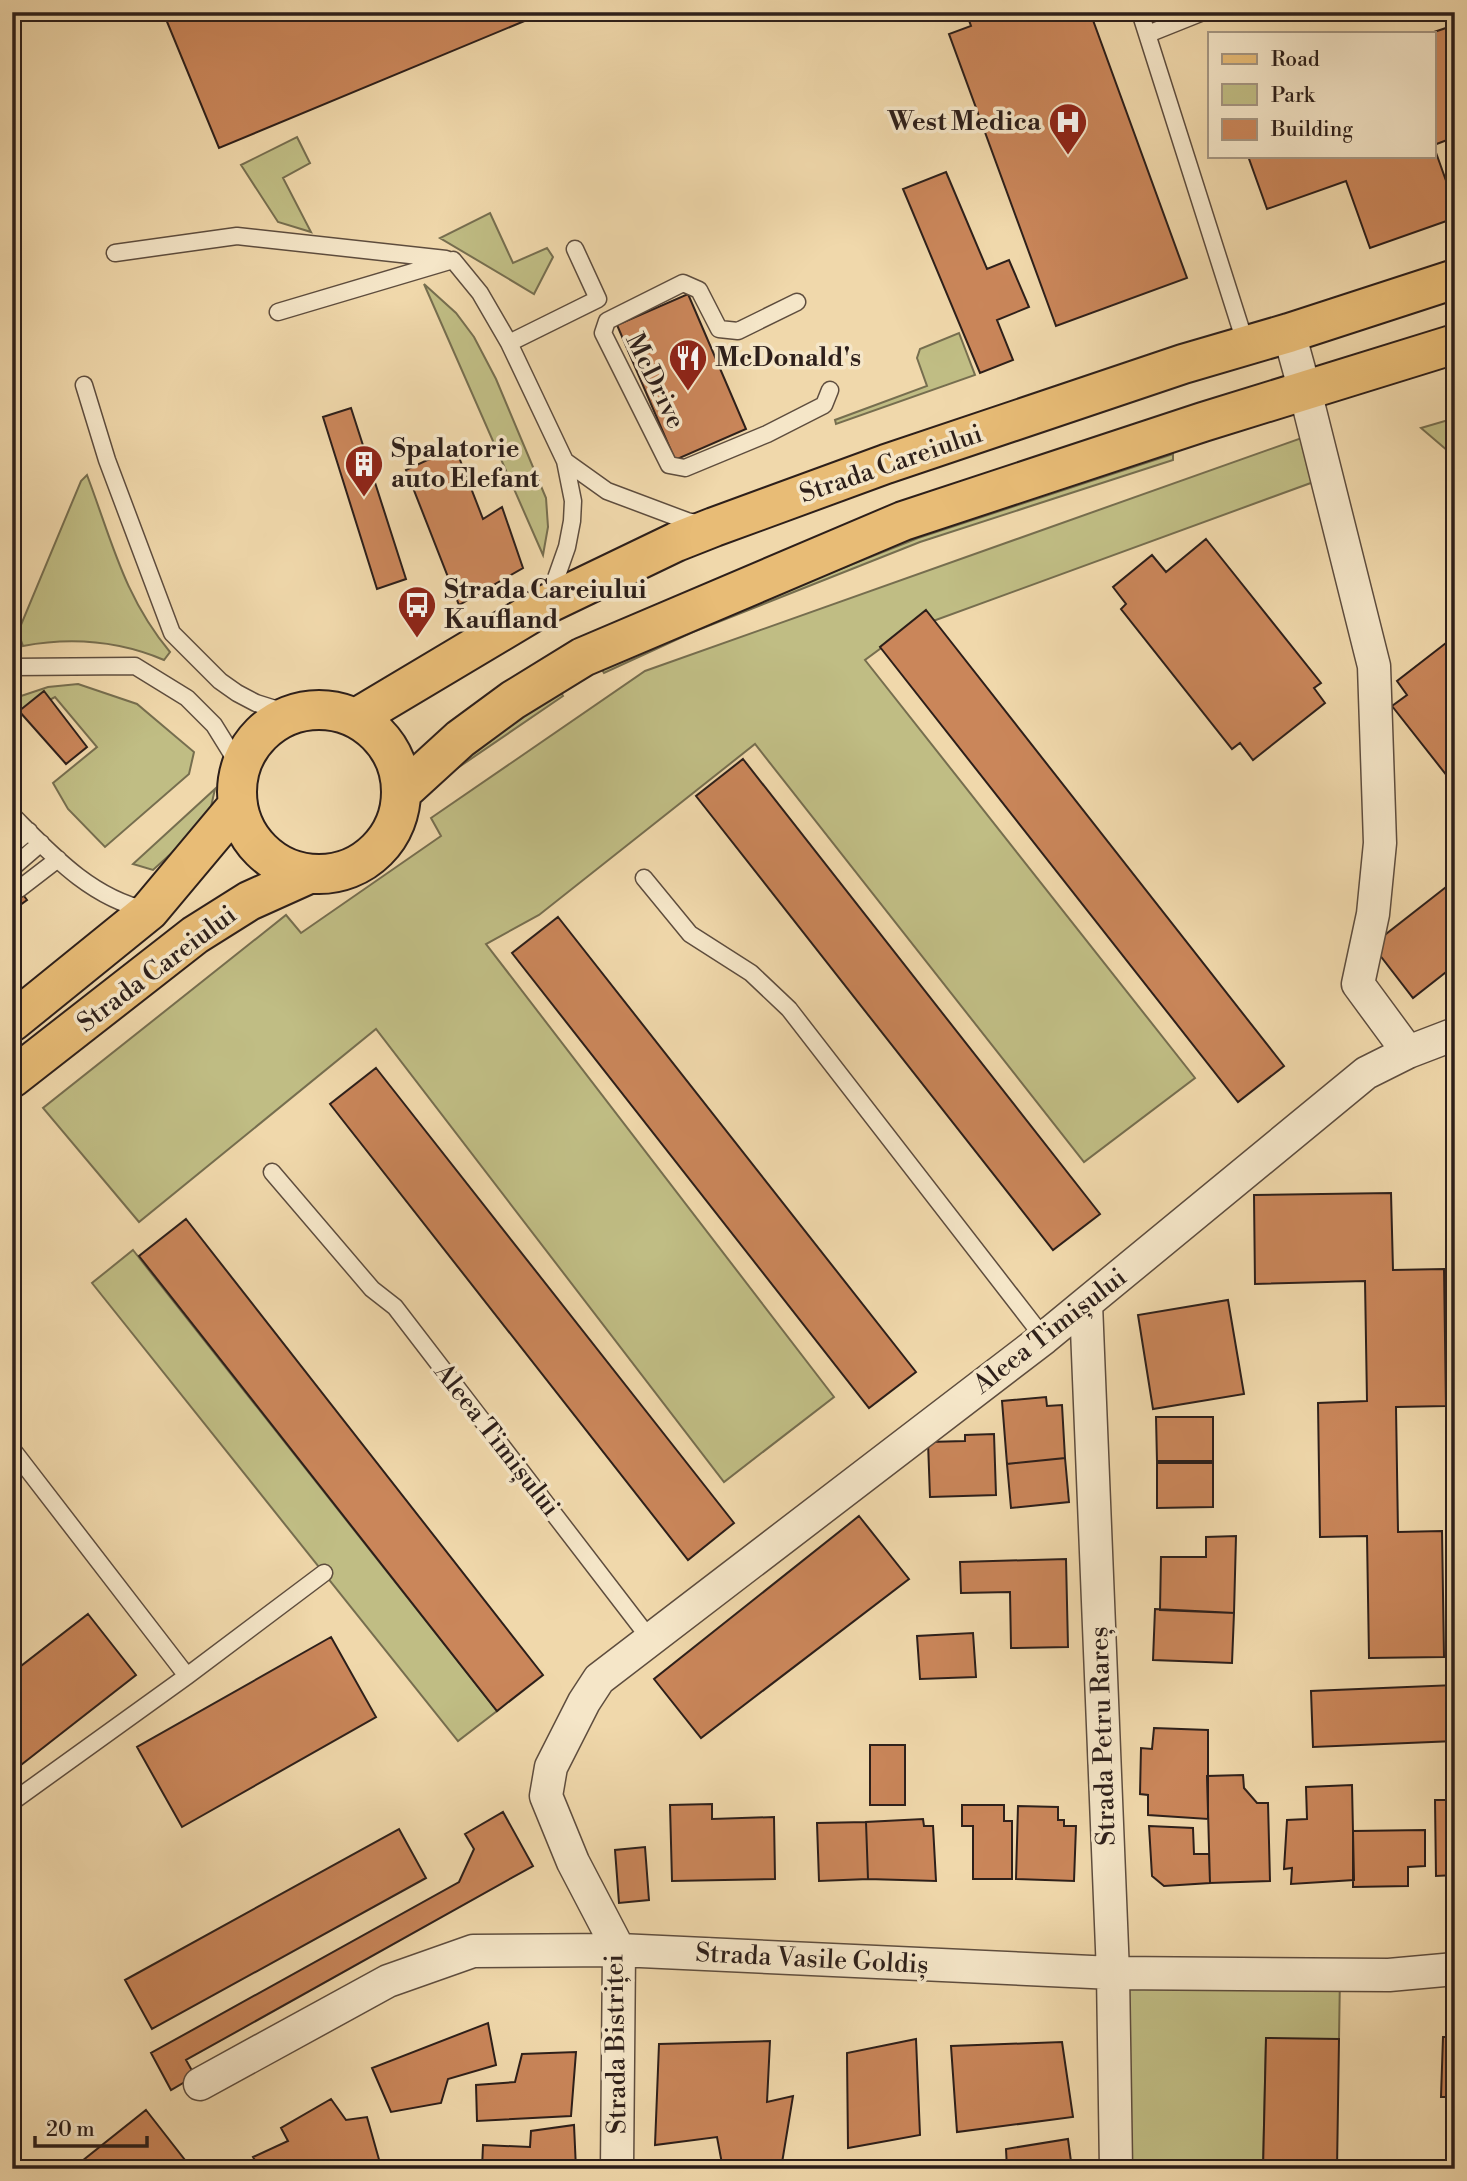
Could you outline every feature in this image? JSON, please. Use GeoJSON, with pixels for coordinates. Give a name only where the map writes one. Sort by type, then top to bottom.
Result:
{"type":"FeatureCollection","features":[{"type":"Feature","properties":{"kind":"main road","name":"Strada Careiului"},"geometry":{"type":"LineString","coordinates":[[356,718],[547,604],[715,527],[886,464],[1183,364],[1455,279]]}},
{"type":"Feature","properties":{"kind":"main road"},"geometry":{"type":"LineString","coordinates":[[402,792],[460,739],[513,700],[583,657],[903,521],[1202,422],[1455,344]]}},
{"type":"Feature","properties":{"kind":"main road"},"geometry":{"type":"LineString","coordinates":[[324,710],[356,718],[375,730],[390,748],[399,769],[402,792],[397,820],[384,844],[363,862],[337,873],[309,874],[284,867],[262,852],[246,832],[237,806],[236,787],[246,752],[273,722],[291,713],[324,710]]}},
{"type":"Feature","properties":{"kind":"main road","name":"Strada Careiului"},"geometry":{"type":"LineString","coordinates":[[12,1022],[149,911],[237,806]]}},
{"type":"Feature","properties":{"kind":"main road","name":"Strada Careiului"},"geometry":{"type":"LineString","coordinates":[[12,1078],[195,935],[249,901],[309,874]]}},
{"type":"Feature","properties":{"kind":"street"},"geometry":{"type":"LineString","coordinates":[[1289,333],[1306,391],[1374,667],[1380,843],[1373,914],[1358,984],[1408,1052]]}},
{"type":"Feature","properties":{"kind":"street","name":"Aleea Timișului"},"geometry":{"type":"LineString","coordinates":[[551,1767],[584,1702],[599,1679],[1044,1338],[1366,1073],[1408,1052],[1455,1034]]}},
{"type":"Feature","properties":{"kind":"street","name":"Strada Petru Rareș"},"geometry":{"type":"LineString","coordinates":[[1086,1304],[1113,1973],[1116,2169]]}},
{"type":"Feature","properties":{"kind":"street","name":"Strada Bistriței"},"geometry":{"type":"LineString","coordinates":[[551,1767],[546,1796],[573,1862],[619,1950],[617,2169]]}},
{"type":"Feature","properties":{"kind":"street","name":"Strada Vasile Goldiș"},"geometry":{"type":"LineString","coordinates":[[200,2084],[388,1981],[473,1951],[619,1950],[1113,1973],[1389,1975],[1455,1969]]}},
{"type":"Feature","properties":{"kind":"lane"},"geometry":{"type":"LineString","coordinates":[[1140,12],[1246,345]]}},
{"type":"Feature","properties":{"kind":"lane"},"geometry":{"type":"LineString","coordinates":[[1148,34],[1203,12]]}},
{"type":"Feature","properties":{"kind":"lane"},"geometry":{"type":"LineString","coordinates":[[115,253],[237,236],[453,260],[480,293],[509,342],[565,461],[573,501],[572,521],[568,547],[547,604]]}},
{"type":"Feature","properties":{"kind":"lane"},"geometry":{"type":"LineString","coordinates":[[509,342],[598,299],[575,249]]}},
{"type":"Feature","properties":{"kind":"lane"},"geometry":{"type":"LineString","coordinates":[[278,312],[453,260]]}},
{"type":"Feature","properties":{"kind":"lane","name":"McDrive"},"geometry":{"type":"LineString","coordinates":[[797,302],[738,331],[719,329],[698,290],[683,283],[607,321],[603,333],[669,465],[685,468],[766,434],[824,405],[830,390]]}},
{"type":"Feature","properties":{"kind":"lane"},"geometry":{"type":"LineString","coordinates":[[84,385],[107,460],[172,633],[220,681],[237,693],[256,703],[291,713]]}},
{"type":"Feature","properties":{"kind":"lane"},"geometry":{"type":"LineString","coordinates":[[565,461],[607,491],[687,521],[715,527]]}},
{"type":"Feature","properties":{"kind":"lane"},"geometry":{"type":"LineString","coordinates":[[12,667],[135,666],[187,698],[214,724],[240,767]]}},
{"type":"Feature","properties":{"kind":"lane"},"geometry":{"type":"LineString","coordinates":[[14,819],[88,885],[128,906],[149,911]]}},
{"type":"Feature","properties":{"kind":"lane"},"geometry":{"type":"LineString","coordinates":[[12,845],[29,831]]}},
{"type":"Feature","properties":{"kind":"lane"},"geometry":{"type":"LineString","coordinates":[[12,868],[41,843]]}},
{"type":"Feature","properties":{"kind":"lane"},"geometry":{"type":"LineString","coordinates":[[19,889],[58,859]]}},
{"type":"Feature","properties":{"kind":"lane"},"geometry":{"type":"LineString","coordinates":[[644,878],[690,934],[751,973],[789,1009],[1044,1338]]}},
{"type":"Feature","properties":{"kind":"lane","name":"Aleea Timișului"},"geometry":{"type":"LineString","coordinates":[[272,1172],[372,1289],[394,1307],[650,1639]]}},
{"type":"Feature","properties":{"kind":"lane"},"geometry":{"type":"LineString","coordinates":[[12,1449],[187,1676]]}},
{"type":"Feature","properties":{"kind":"lane"},"geometry":{"type":"LineString","coordinates":[[12,1802],[324,1573]]}},
{"type":"Feature","properties":{"kind":"green space"},"geometry":{"type":"Polygon","coordinates":[[[297,137],[310,163],[283,178],[311,232],[278,222],[241,165],[297,137]]]}},
{"type":"Feature","properties":{"kind":"green space"},"geometry":{"type":"Polygon","coordinates":[[[490,213],[513,263],[547,248],[553,257],[534,294],[440,238],[490,213]]]}},
{"type":"Feature","properties":{"kind":"green space"},"geometry":{"type":"Polygon","coordinates":[[[424,284],[456,313],[474,337],[496,379],[546,498],[548,527],[543,555],[424,284]]]}},
{"type":"Feature","properties":{"kind":"green space"},"geometry":{"type":"Polygon","coordinates":[[[959,333],[975,375],[836,424],[835,420],[927,386],[917,358],[920,349],[959,333]]]}},
{"type":"Feature","properties":{"kind":"green space"},"geometry":{"type":"Polygon","coordinates":[[[1455,418],[1455,457],[1421,428],[1455,418]]]}},
{"type":"Feature","properties":{"kind":"green space"},"geometry":{"type":"Polygon","coordinates":[[[1310,435],[1319,480],[903,632],[865,660],[1195,1078],[1084,1162],[755,744],[539,915],[486,944],[834,1397],[724,1482],[376,1029],[139,1222],[43,1108],[286,915],[301,933],[441,836],[431,818],[645,671],[1310,435]]]}},
{"type":"Feature","properties":{"kind":"green space"},"geometry":{"type":"Polygon","coordinates":[[[1173,454],[1173,460],[920,542],[693,632],[604,673],[601,668],[692,628],[918,538],[1173,454]]]}},
{"type":"Feature","properties":{"kind":"green space"},"geometry":{"type":"Polygon","coordinates":[[[87,475],[130,589],[154,631],[170,652],[164,660],[95,642],[23,646],[18,632],[81,481],[87,475]]]}},
{"type":"Feature","properties":{"kind":"green space"},"geometry":{"type":"Polygon","coordinates":[[[78,684],[137,704],[194,752],[189,774],[105,847],[68,809],[53,783],[97,747],[55,697],[12,720],[12,699],[48,687],[78,684]]]}},
{"type":"Feature","properties":{"kind":"green space"},"geometry":{"type":"Polygon","coordinates":[[[558,687],[563,696],[418,795],[558,687]]]}},
{"type":"Feature","properties":{"kind":"green space"},"geometry":{"type":"Polygon","coordinates":[[[215,789],[208,820],[153,870],[133,864],[215,789]]]}},
{"type":"Feature","properties":{"kind":"green space"},"geometry":{"type":"Polygon","coordinates":[[[133,1250],[497,1711],[458,1741],[92,1283],[133,1250]]]}},
{"type":"Feature","properties":{"kind":"green space"},"geometry":{"type":"Polygon","coordinates":[[[1113,1973],[1340,1975],[1339,2039],[1266,2039],[1263,2169],[1116,2169],[1113,1973]]]}},
{"type":"Feature","properties":{"kind":"building"},"geometry":{"type":"Polygon","coordinates":[[[163,12],[546,12],[219,148],[163,12]]]}},
{"type":"Feature","properties":{"kind":"building","name":"West Medica"},"geometry":{"type":"Polygon","coordinates":[[[966,12],[1090,12],[1187,278],[1056,326],[949,34],[971,26],[966,12]]]}},
{"type":"Feature","properties":{"kind":"building"},"geometry":{"type":"Polygon","coordinates":[[[1455,25],[1455,137],[1436,144],[1436,32],[1455,25]]]}},
{"type":"Feature","properties":{"kind":"building"},"geometry":{"type":"Polygon","coordinates":[[[1436,153],[1455,206],[1455,218],[1370,248],[1346,181],[1267,209],[1249,158],[1436,158],[1436,153]]]}},
{"type":"Feature","properties":{"kind":"building"},"geometry":{"type":"Polygon","coordinates":[[[946,172],[987,269],[1009,260],[1029,307],[997,320],[1013,360],[980,373],[903,189],[946,172]]]}},
{"type":"Feature","properties":{"kind":"building","name":"McDonald's"},"geometry":{"type":"Polygon","coordinates":[[[688,294],[746,429],[675,460],[617,325],[688,294]]]}},
{"type":"Feature","properties":{"kind":"building","name":"Spalatorie auto Elefant"},"geometry":{"type":"Polygon","coordinates":[[[351,408],[406,579],[377,589],[323,417],[351,408]]]}},
{"type":"Feature","properties":{"kind":"building"},"geometry":{"type":"Polygon","coordinates":[[[455,447],[483,519],[502,507],[523,568],[459,605],[406,470],[455,447]]]}},
{"type":"Feature","properties":{"kind":"building"},"geometry":{"type":"Polygon","coordinates":[[[1206,539],[1321,683],[1314,688],[1325,703],[1253,760],[1240,743],[1232,749],[1121,609],[1126,604],[1113,587],[1152,555],[1166,572],[1206,539]]]}},
{"type":"Feature","properties":{"kind":"building"},"geometry":{"type":"Polygon","coordinates":[[[926,610],[1284,1066],[1238,1102],[880,647],[926,610]]]}},
{"type":"Feature","properties":{"kind":"building"},"geometry":{"type":"Polygon","coordinates":[[[1455,636],[1455,786],[1392,706],[1407,695],[1397,681],[1455,636]]]}},
{"type":"Feature","properties":{"kind":"building"},"geometry":{"type":"Polygon","coordinates":[[[44,691],[87,747],[66,764],[19,711],[44,691]]]}},
{"type":"Feature","properties":{"kind":"building"},"geometry":{"type":"Polygon","coordinates":[[[743,759],[1100,1214],[1053,1250],[696,796],[743,759]]]}},
{"type":"Feature","properties":{"kind":"building"},"geometry":{"type":"Polygon","coordinates":[[[12,880],[27,900],[12,911],[12,880]]]}},
{"type":"Feature","properties":{"kind":"building"},"geometry":{"type":"Polygon","coordinates":[[[1455,880],[1455,965],[1413,998],[1372,945],[1455,880]]]}},
{"type":"Feature","properties":{"kind":"building"},"geometry":{"type":"Polygon","coordinates":[[[558,917],[916,1372],[869,1408],[512,953],[558,917]]]}},
{"type":"Feature","properties":{"kind":"building"},"geometry":{"type":"Polygon","coordinates":[[[376,1068],[734,1523],[688,1560],[330,1104],[376,1068]]]}},
{"type":"Feature","properties":{"kind":"building"},"geometry":{"type":"Polygon","coordinates":[[[1391,1193],[1393,1270],[1444,1269],[1446,1406],[1396,1407],[1398,1532],[1442,1531],[1444,1657],[1369,1658],[1367,1536],[1320,1537],[1318,1403],[1367,1401],[1365,1281],[1255,1284],[1254,1195],[1391,1193]]]}},
{"type":"Feature","properties":{"kind":"building"},"geometry":{"type":"Polygon","coordinates":[[[186,1219],[543,1675],[497,1711],[139,1256],[186,1219]]]}},
{"type":"Feature","properties":{"kind":"building"},"geometry":{"type":"Polygon","coordinates":[[[1228,1300],[1244,1394],[1153,1409],[1138,1315],[1228,1300]]]}},
{"type":"Feature","properties":{"kind":"building"},"geometry":{"type":"Polygon","coordinates":[[[1046,1397],[1047,1406],[1062,1405],[1065,1458],[1007,1464],[1002,1401],[1046,1397]]]}},
{"type":"Feature","properties":{"kind":"building"},"geometry":{"type":"Polygon","coordinates":[[[1156,1417],[1213,1417],[1213,1461],[1157,1461],[1156,1417]]]}},
{"type":"Feature","properties":{"kind":"building"},"geometry":{"type":"Polygon","coordinates":[[[994,1434],[996,1495],[930,1497],[928,1442],[965,1441],[965,1435],[994,1434]]]}},
{"type":"Feature","properties":{"kind":"building"},"geometry":{"type":"Polygon","coordinates":[[[1065,1458],[1069,1502],[1011,1508],[1007,1464],[1065,1458]]]}},
{"type":"Feature","properties":{"kind":"building"},"geometry":{"type":"Polygon","coordinates":[[[1157,1463],[1213,1463],[1213,1507],[1157,1508],[1157,1463]]]}},
{"type":"Feature","properties":{"kind":"building"},"geometry":{"type":"Polygon","coordinates":[[[859,1516],[909,1579],[701,1738],[654,1679],[859,1516]]]}},
{"type":"Feature","properties":{"kind":"building"},"geometry":{"type":"Polygon","coordinates":[[[1236,1536],[1234,1613],[1160,1610],[1161,1557],[1206,1557],[1206,1537],[1236,1536]]]}},
{"type":"Feature","properties":{"kind":"building"},"geometry":{"type":"Polygon","coordinates":[[[1066,1559],[1068,1647],[1011,1648],[1010,1592],[961,1593],[960,1562],[1066,1559]]]}},
{"type":"Feature","properties":{"kind":"building"},"geometry":{"type":"Polygon","coordinates":[[[1155,1609],[1234,1613],[1232,1663],[1153,1660],[1155,1609]]]}},
{"type":"Feature","properties":{"kind":"building"},"geometry":{"type":"Polygon","coordinates":[[[88,1614],[136,1675],[12,1772],[12,1663],[17,1669],[88,1614]]]}},
{"type":"Feature","properties":{"kind":"building"},"geometry":{"type":"Polygon","coordinates":[[[973,1633],[976,1677],[920,1679],[917,1636],[973,1633]]]}},
{"type":"Feature","properties":{"kind":"building"},"geometry":{"type":"Polygon","coordinates":[[[331,1637],[376,1717],[182,1827],[137,1747],[331,1637]]]}},
{"type":"Feature","properties":{"kind":"building"},"geometry":{"type":"Polygon","coordinates":[[[1455,1685],[1455,1741],[1313,1747],[1311,1691],[1455,1685]]]}},
{"type":"Feature","properties":{"kind":"building"},"geometry":{"type":"Polygon","coordinates":[[[1154,1728],[1208,1730],[1208,1819],[1148,1815],[1148,1795],[1140,1794],[1141,1748],[1152,1749],[1154,1728]]]}},
{"type":"Feature","properties":{"kind":"building"},"geometry":{"type":"Polygon","coordinates":[[[870,1745],[905,1745],[905,1805],[870,1805],[870,1745]]]}},
{"type":"Feature","properties":{"kind":"building"},"geometry":{"type":"Polygon","coordinates":[[[1243,1775],[1244,1788],[1257,1803],[1268,1803],[1270,1881],[1210,1883],[1207,1776],[1243,1775]]]}},
{"type":"Feature","properties":{"kind":"building"},"geometry":{"type":"Polygon","coordinates":[[[1352,1785],[1354,1880],[1291,1884],[1292,1868],[1284,1869],[1287,1820],[1307,1819],[1306,1787],[1352,1785]]]}},
{"type":"Feature","properties":{"kind":"building"},"geometry":{"type":"Polygon","coordinates":[[[1435,1800],[1455,1800],[1455,1875],[1436,1876],[1435,1800]]]}},
{"type":"Feature","properties":{"kind":"building"},"geometry":{"type":"Polygon","coordinates":[[[712,1804],[712,1819],[774,1817],[775,1879],[672,1881],[670,1805],[712,1804]]]}},
{"type":"Feature","properties":{"kind":"building"},"geometry":{"type":"Polygon","coordinates":[[[962,1805],[1004,1805],[1004,1821],[1012,1821],[1012,1879],[973,1879],[973,1826],[962,1826],[962,1805]]]}},
{"type":"Feature","properties":{"kind":"building"},"geometry":{"type":"Polygon","coordinates":[[[1018,1806],[1058,1807],[1058,1820],[1064,1820],[1064,1826],[1076,1826],[1074,1881],[1016,1879],[1018,1806]]]}},
{"type":"Feature","properties":{"kind":"building"},"geometry":{"type":"Polygon","coordinates":[[[503,1812],[533,1866],[186,2060],[195,2076],[171,2090],[151,2053],[459,1882],[474,1849],[465,1834],[503,1812]]]}},
{"type":"Feature","properties":{"kind":"building"},"geometry":{"type":"Polygon","coordinates":[[[923,1819],[924,1826],[933,1826],[936,1881],[868,1879],[866,1822],[923,1819]]]}},
{"type":"Feature","properties":{"kind":"building"},"geometry":{"type":"Polygon","coordinates":[[[866,1822],[868,1879],[819,1881],[817,1823],[866,1822]]]}},
{"type":"Feature","properties":{"kind":"building"},"geometry":{"type":"Polygon","coordinates":[[[1149,1826],[1193,1828],[1194,1854],[1209,1854],[1210,1883],[1164,1886],[1152,1876],[1149,1826]]]}},
{"type":"Feature","properties":{"kind":"building"},"geometry":{"type":"Polygon","coordinates":[[[399,1829],[426,1878],[152,2029],[125,1980],[399,1829]]]}},
{"type":"Feature","properties":{"kind":"building"},"geometry":{"type":"Polygon","coordinates":[[[1425,1830],[1425,1866],[1408,1867],[1408,1886],[1353,1887],[1353,1831],[1425,1830]]]}},
{"type":"Feature","properties":{"kind":"building"},"geometry":{"type":"Polygon","coordinates":[[[645,1847],[649,1900],[619,1903],[615,1850],[645,1847]]]}},
{"type":"Feature","properties":{"kind":"building"},"geometry":{"type":"Polygon","coordinates":[[[488,2023],[496,2065],[448,2079],[441,2103],[391,2112],[372,2068],[488,2023]]]}},
{"type":"Feature","properties":{"kind":"building"},"geometry":{"type":"Polygon","coordinates":[[[1443,2037],[1455,2037],[1455,2097],[1441,2097],[1443,2037]]]}},
{"type":"Feature","properties":{"kind":"building"},"geometry":{"type":"Polygon","coordinates":[[[1266,2038],[1339,2039],[1337,2169],[1263,2169],[1266,2038]]]}},
{"type":"Feature","properties":{"kind":"building"},"geometry":{"type":"Polygon","coordinates":[[[916,2039],[920,2135],[848,2148],[847,2053],[916,2039]]]}},
{"type":"Feature","properties":{"kind":"building"},"geometry":{"type":"Polygon","coordinates":[[[770,2041],[767,2102],[793,2096],[781,2169],[723,2169],[717,2137],[655,2145],[659,2044],[770,2041]]]}},
{"type":"Feature","properties":{"kind":"building"},"geometry":{"type":"Polygon","coordinates":[[[1062,2042],[1073,2117],[957,2132],[951,2046],[1062,2042]]]}},
{"type":"Feature","properties":{"kind":"building"},"geometry":{"type":"Polygon","coordinates":[[[576,2052],[571,2116],[477,2121],[476,2085],[515,2082],[522,2054],[576,2052]]]}},
{"type":"Feature","properties":{"kind":"building"},"geometry":{"type":"Polygon","coordinates":[[[331,2099],[346,2120],[367,2117],[380,2163],[359,2169],[260,2169],[253,2157],[288,2141],[281,2128],[331,2099]]]}},
{"type":"Feature","properties":{"kind":"building"},"geometry":{"type":"Polygon","coordinates":[[[146,2110],[192,2169],[72,2169],[146,2110]]]}},
{"type":"Feature","properties":{"kind":"building"},"geometry":{"type":"Polygon","coordinates":[[[574,2125],[576,2169],[482,2169],[483,2145],[530,2147],[531,2131],[574,2125]]]}},
{"type":"Feature","properties":{"kind":"building"},"geometry":{"type":"Polygon","coordinates":[[[1068,2139],[1072,2169],[1007,2169],[1006,2149],[1068,2139]]]}},
{"type":"Feature","properties":{"kind":"place","name":"West Medica"},"geometry":{"type":"Point","coordinates":[1068,156]}},
{"type":"Feature","properties":{"kind":"place","name":"McDonald's"},"geometry":{"type":"Point","coordinates":[688,392]}},
{"type":"Feature","properties":{"kind":"place","name":"Spalatorie auto Elefant"},"geometry":{"type":"Point","coordinates":[364,498]}},
{"type":"Feature","properties":{"kind":"place","name":"Strada Careiului Kaufland"},"geometry":{"type":"Point","coordinates":[417,639]}}]}
